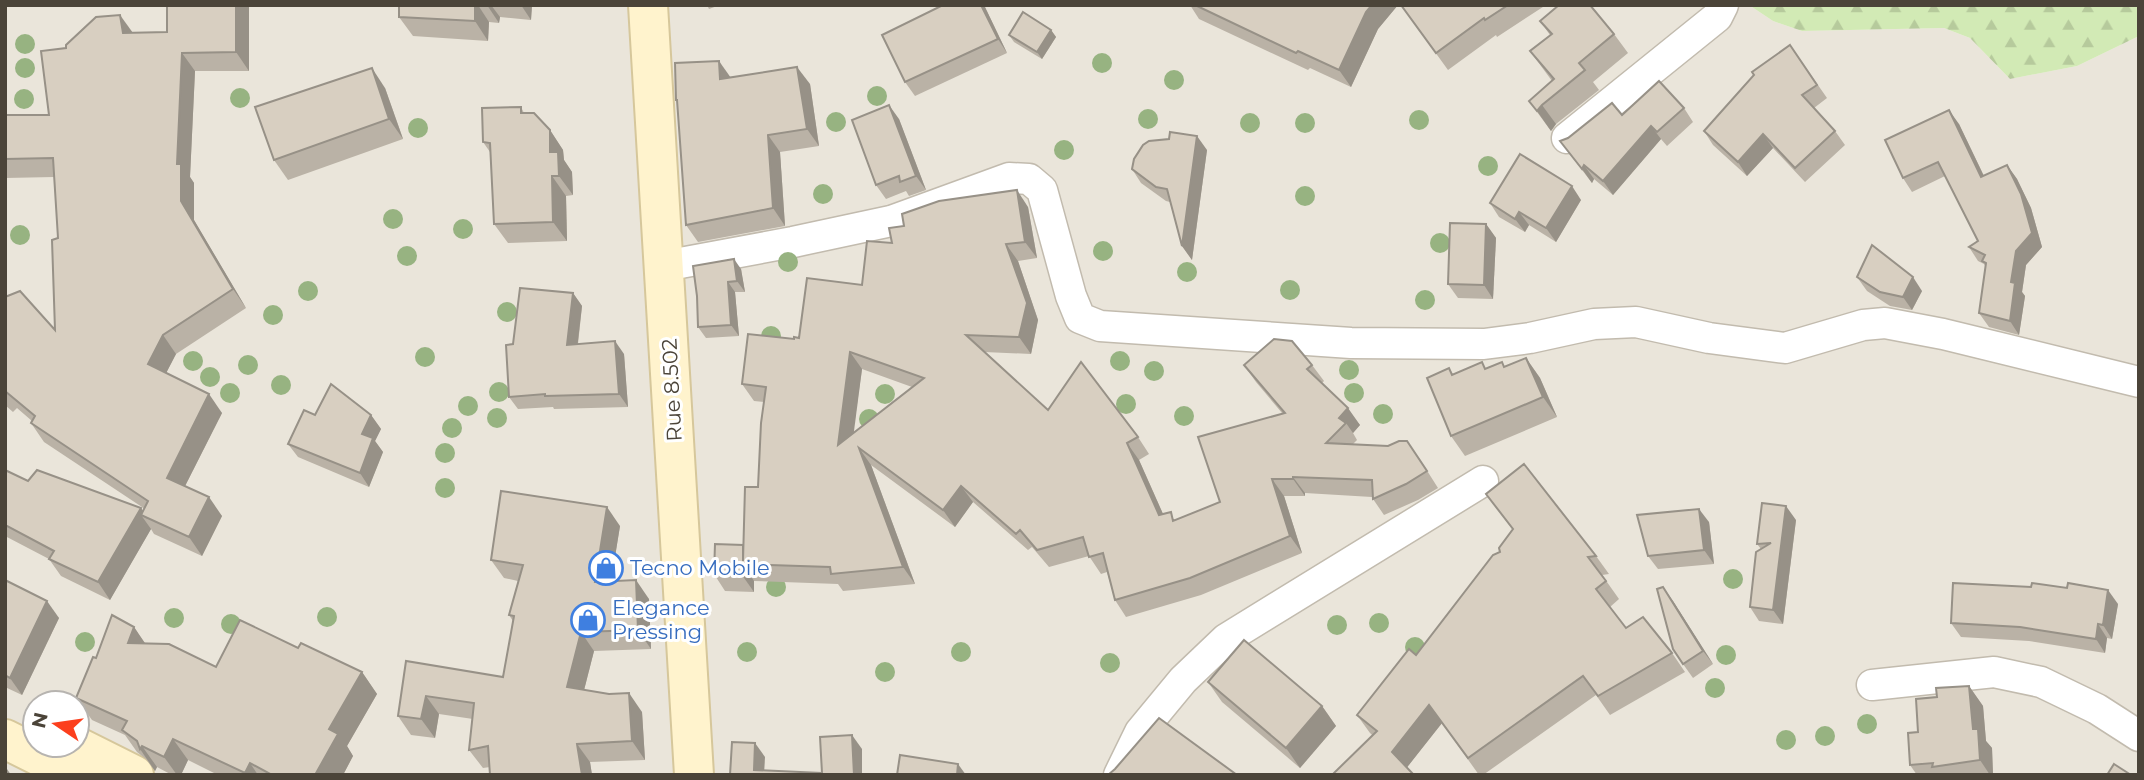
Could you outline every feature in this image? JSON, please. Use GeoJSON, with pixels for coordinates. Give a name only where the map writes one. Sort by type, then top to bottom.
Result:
{"type":"FeatureCollection","features":[{"type":"Feature","properties":{"kind":"main road","name":"Rue 8.502"},"geometry":{"type":"LineString","coordinates":[[648,5],[694,775]]}},
{"type":"Feature","properties":{"kind":"main road"},"geometry":{"type":"LineString","coordinates":[[5,711],[21,719]]}},
{"type":"Feature","properties":{"kind":"main road"},"geometry":{"type":"LineString","coordinates":[[5,739],[78,775]]}},
{"type":"Feature","properties":{"kind":"main road"},"geometry":{"type":"LineString","coordinates":[[91,754],[134,775]]}},
{"type":"Feature","properties":{"kind":"street"},"geometry":{"type":"LineString","coordinates":[[1567,138],[1717,17],[1723,5]]}},
{"type":"Feature","properties":{"kind":"street"},"geometry":{"type":"LineString","coordinates":[[664,266],[891,221],[1009,178],[1029,179],[1042,190],[1071,296],[1080,318],[1100,326],[1351,343],[1484,344],[1530,338],[1594,324],[1636,322],[1709,338],[1785,348],[1863,325],[1885,323],[1943,334],[2139,382]]}},
{"type":"Feature","properties":{"kind":"street"},"geometry":{"type":"LineString","coordinates":[[1119,775],[1140,732],[1184,680],[1226,639],[1483,481]]}},
{"type":"Feature","properties":{"kind":"street"},"geometry":{"type":"LineString","coordinates":[[1872,685],[1994,673],[2041,682],[2097,709],[2139,736]]}},
{"type":"Feature","properties":{"kind":"shaded area"},"geometry":{"type":"Polygon","coordinates":[[[5,5],[1749,5],[1773,21],[1802,31],[1944,28],[1970,38],[2010,79],[2077,66],[2139,36],[2139,775],[5,775],[5,5]]]}},
{"type":"Feature","properties":{"kind":"green space"},"geometry":{"type":"Polygon","coordinates":[[[1749,5],[2139,5],[2139,36],[2077,66],[2010,79],[1970,38],[1944,28],[1802,31],[1773,21],[1749,5]]]}},
{"type":"Feature","properties":{"kind":"building"},"geometry":{"type":"Polygon","coordinates":[[[167,5],[236,5],[236,52],[182,53],[177,164],[181,164],[181,201],[233,289],[163,335],[148,364],[209,394],[167,478],[209,497],[189,537],[141,515],[148,501],[31,423],[35,416],[5,391],[5,297],[20,291],[55,330],[52,240],[58,238],[53,158],[5,159],[5,115],[49,115],[41,51],[66,48],[96,17],[120,15],[123,33],[167,32],[167,5]]]}},
{"type":"Feature","properties":{"kind":"building"},"geometry":{"type":"Polygon","coordinates":[[[399,5],[475,5],[475,21],[399,17],[399,5]]]}},
{"type":"Feature","properties":{"kind":"building"},"geometry":{"type":"Polygon","coordinates":[[[943,5],[981,5],[998,39],[905,82],[882,35],[943,5]]]}},
{"type":"Feature","properties":{"kind":"building"},"geometry":{"type":"Polygon","coordinates":[[[1195,5],[1372,5],[1366,12],[1339,70],[1298,51],[1296,53],[1195,5]]]}},
{"type":"Feature","properties":{"kind":"building"},"geometry":{"type":"Polygon","coordinates":[[[1401,5],[1508,5],[1485,20],[1484,18],[1436,53],[1401,5]]]}},
{"type":"Feature","properties":{"kind":"building"},"geometry":{"type":"Polygon","coordinates":[[[1559,5],[1590,5],[1614,34],[1579,63],[1585,70],[1537,111],[1529,101],[1554,79],[1530,51],[1552,34],[1540,21],[1559,5]]]}},
{"type":"Feature","properties":{"kind":"building"},"geometry":{"type":"Polygon","coordinates":[[[1023,12],[1051,30],[1037,52],[1009,35],[1023,12]]]}},
{"type":"Feature","properties":{"kind":"building"},"geometry":{"type":"Polygon","coordinates":[[[1790,45],[1817,85],[1802,95],[1835,131],[1795,168],[1763,134],[1738,162],[1704,131],[1754,75],[1752,72],[1790,45]]]}},
{"type":"Feature","properties":{"kind":"building"},"geometry":{"type":"Polygon","coordinates":[[[719,61],[720,79],[797,67],[807,129],[768,135],[773,208],[686,225],[675,63],[719,61]]]}},
{"type":"Feature","properties":{"kind":"building"},"geometry":{"type":"Polygon","coordinates":[[[372,68],[389,119],[274,160],[255,107],[372,68]]]}},
{"type":"Feature","properties":{"kind":"building"},"geometry":{"type":"Polygon","coordinates":[[[1659,81],[1684,108],[1657,132],[1651,126],[1603,181],[1584,165],[1582,169],[1560,141],[1568,138],[1612,103],[1622,115],[1659,81]]]}},
{"type":"Feature","properties":{"kind":"building"},"geometry":{"type":"Polygon","coordinates":[[[889,105],[916,176],[900,182],[899,176],[876,185],[852,120],[889,105]]]}},
{"type":"Feature","properties":{"kind":"building"},"geometry":{"type":"Polygon","coordinates":[[[521,107],[521,113],[534,113],[550,130],[550,152],[558,152],[559,176],[552,176],[553,222],[494,224],[490,143],[483,142],[482,108],[521,107]]]}},
{"type":"Feature","properties":{"kind":"building"},"geometry":{"type":"Polygon","coordinates":[[[1949,110],[1981,177],[2007,165],[2021,194],[2032,233],[2016,251],[2011,282],[2015,283],[2010,321],[1979,313],[1986,263],[1982,261],[1985,255],[1969,247],[1978,241],[1938,162],[1903,178],[1885,140],[1949,110]]]}},
{"type":"Feature","properties":{"kind":"building"},"geometry":{"type":"Polygon","coordinates":[[[1170,132],[1197,136],[1182,246],[1167,189],[1156,187],[1132,169],[1134,159],[1143,145],[1149,141],[1169,139],[1170,132]]]}},
{"type":"Feature","properties":{"kind":"building"},"geometry":{"type":"Polygon","coordinates":[[[1520,154],[1572,186],[1546,228],[1519,212],[1515,219],[1490,203],[1520,154]]]}},
{"type":"Feature","properties":{"kind":"building"},"geometry":{"type":"Polygon","coordinates":[[[1017,190],[1025,242],[1006,244],[1027,303],[1019,337],[966,335],[1048,410],[1081,362],[1138,437],[1127,443],[1159,515],[1171,512],[1173,521],[1220,502],[1198,437],[1285,413],[1244,365],[1274,339],[1292,341],[1312,365],[1307,369],[1348,408],[1339,418],[1346,423],[1326,443],[1388,446],[1407,441],[1427,471],[1373,499],[1372,480],[1293,477],[1272,479],[1290,536],[1190,578],[1115,600],[1103,553],[1089,557],[1083,537],[1037,550],[1020,530],[1016,534],[961,486],[943,510],[859,448],[903,567],[831,574],[830,567],[743,564],[742,575],[714,574],[715,544],[743,545],[743,561],[745,487],[758,487],[761,423],[766,387],[742,384],[748,334],[799,338],[807,278],[862,285],[867,241],[892,243],[889,228],[904,226],[902,214],[939,201],[1017,190]],[[850,352],[838,445],[924,378],[850,352]]]}},
{"type":"Feature","properties":{"kind":"building"},"geometry":{"type":"Polygon","coordinates":[[[1450,223],[1486,224],[1484,285],[1448,284],[1450,223]]]}},
{"type":"Feature","properties":{"kind":"building"},"geometry":{"type":"Polygon","coordinates":[[[1872,245],[1913,277],[1903,297],[1880,292],[1857,277],[1872,245]]]}},
{"type":"Feature","properties":{"kind":"building"},"geometry":{"type":"Polygon","coordinates":[[[734,259],[737,281],[728,282],[731,325],[698,327],[693,266],[734,259]]]}},
{"type":"Feature","properties":{"kind":"building"},"geometry":{"type":"Polygon","coordinates":[[[520,288],[573,293],[567,345],[615,341],[619,394],[509,397],[506,345],[513,344],[520,288]]]}},
{"type":"Feature","properties":{"kind":"building"},"geometry":{"type":"Polygon","coordinates":[[[1526,358],[1543,397],[1451,436],[1427,378],[1449,368],[1452,375],[1482,362],[1485,369],[1502,362],[1504,367],[1526,358]]]}},
{"type":"Feature","properties":{"kind":"building"},"geometry":{"type":"Polygon","coordinates":[[[331,384],[371,415],[362,434],[373,438],[360,473],[288,444],[304,410],[315,415],[331,384]]]}},
{"type":"Feature","properties":{"kind":"building"},"geometry":{"type":"Polygon","coordinates":[[[1524,464],[1596,556],[1588,557],[1606,581],[1596,589],[1626,628],[1643,617],[1672,653],[1598,696],[1583,676],[1468,758],[1429,705],[1392,752],[1414,775],[1336,775],[1334,773],[1377,731],[1357,715],[1409,649],[1416,655],[1493,555],[1500,552],[1499,548],[1513,529],[1486,494],[1524,464]]]}},
{"type":"Feature","properties":{"kind":"building"},"geometry":{"type":"Polygon","coordinates":[[[5,470],[28,481],[37,470],[141,508],[98,582],[49,559],[54,551],[5,525],[5,470]]]}},
{"type":"Feature","properties":{"kind":"building"},"geometry":{"type":"Polygon","coordinates":[[[501,491],[607,507],[595,582],[636,580],[638,630],[581,632],[567,687],[609,694],[629,693],[632,741],[577,744],[582,775],[490,775],[488,746],[469,750],[474,703],[426,696],[421,719],[398,716],[406,661],[503,677],[514,616],[509,615],[523,565],[491,560],[501,491]]]}},
{"type":"Feature","properties":{"kind":"building"},"geometry":{"type":"Polygon","coordinates":[[[1762,503],[1786,506],[1773,610],[1750,607],[1756,552],[1771,543],[1757,544],[1762,503]]]}},
{"type":"Feature","properties":{"kind":"building"},"geometry":{"type":"Polygon","coordinates":[[[1699,509],[1704,550],[1648,556],[1637,515],[1699,509]]]}},
{"type":"Feature","properties":{"kind":"building"},"geometry":{"type":"Polygon","coordinates":[[[5,580],[47,601],[10,678],[5,675],[5,580]]]}},
{"type":"Feature","properties":{"kind":"building"},"geometry":{"type":"Polygon","coordinates":[[[1953,583],[2031,587],[2032,583],[2067,588],[2068,583],[2108,590],[2103,625],[2098,624],[2096,639],[2020,627],[1951,623],[1953,583]]]}},
{"type":"Feature","properties":{"kind":"building"},"geometry":{"type":"Polygon","coordinates":[[[1663,587],[1703,651],[1683,664],[1673,649],[1657,589],[1663,587]]]}},
{"type":"Feature","properties":{"kind":"building"},"geometry":{"type":"Polygon","coordinates":[[[112,615],[134,627],[128,643],[169,644],[216,667],[240,620],[298,648],[301,643],[362,672],[329,729],[338,734],[315,775],[272,775],[250,763],[245,773],[173,739],[164,757],[142,746],[140,749],[137,741],[122,730],[127,721],[91,705],[91,689],[80,689],[93,657],[96,658],[112,615]]]}},
{"type":"Feature","properties":{"kind":"building"},"geometry":{"type":"Polygon","coordinates":[[[1244,640],[1322,706],[1286,748],[1208,682],[1244,640]]]}},
{"type":"Feature","properties":{"kind":"building"},"geometry":{"type":"Polygon","coordinates":[[[1969,686],[1973,729],[1978,729],[1980,760],[1932,767],[1933,763],[1910,765],[1908,733],[1918,732],[1916,699],[1937,697],[1936,688],[1969,686]]]}},
{"type":"Feature","properties":{"kind":"building"},"geometry":{"type":"Polygon","coordinates":[[[1159,718],[1237,775],[1108,775],[1159,718]]]}},
{"type":"Feature","properties":{"kind":"building"},"geometry":{"type":"Polygon","coordinates":[[[852,735],[854,775],[730,775],[732,742],[755,743],[754,770],[822,773],[820,737],[852,735]]]}},
{"type":"Feature","properties":{"kind":"building"},"geometry":{"type":"Polygon","coordinates":[[[900,755],[958,764],[957,775],[897,775],[900,755]]]}},
{"type":"Feature","properties":{"kind":"building"},"geometry":{"type":"Polygon","coordinates":[[[2114,764],[2131,775],[2107,775],[2114,764]]]}},
{"type":"Feature","properties":{"kind":"place","name":"Tecno Mobile"},"geometry":{"type":"Point","coordinates":[606,568]}},
{"type":"Feature","properties":{"kind":"place","name":"Elegance Pressing"},"geometry":{"type":"Point","coordinates":[588,620]}}]}
